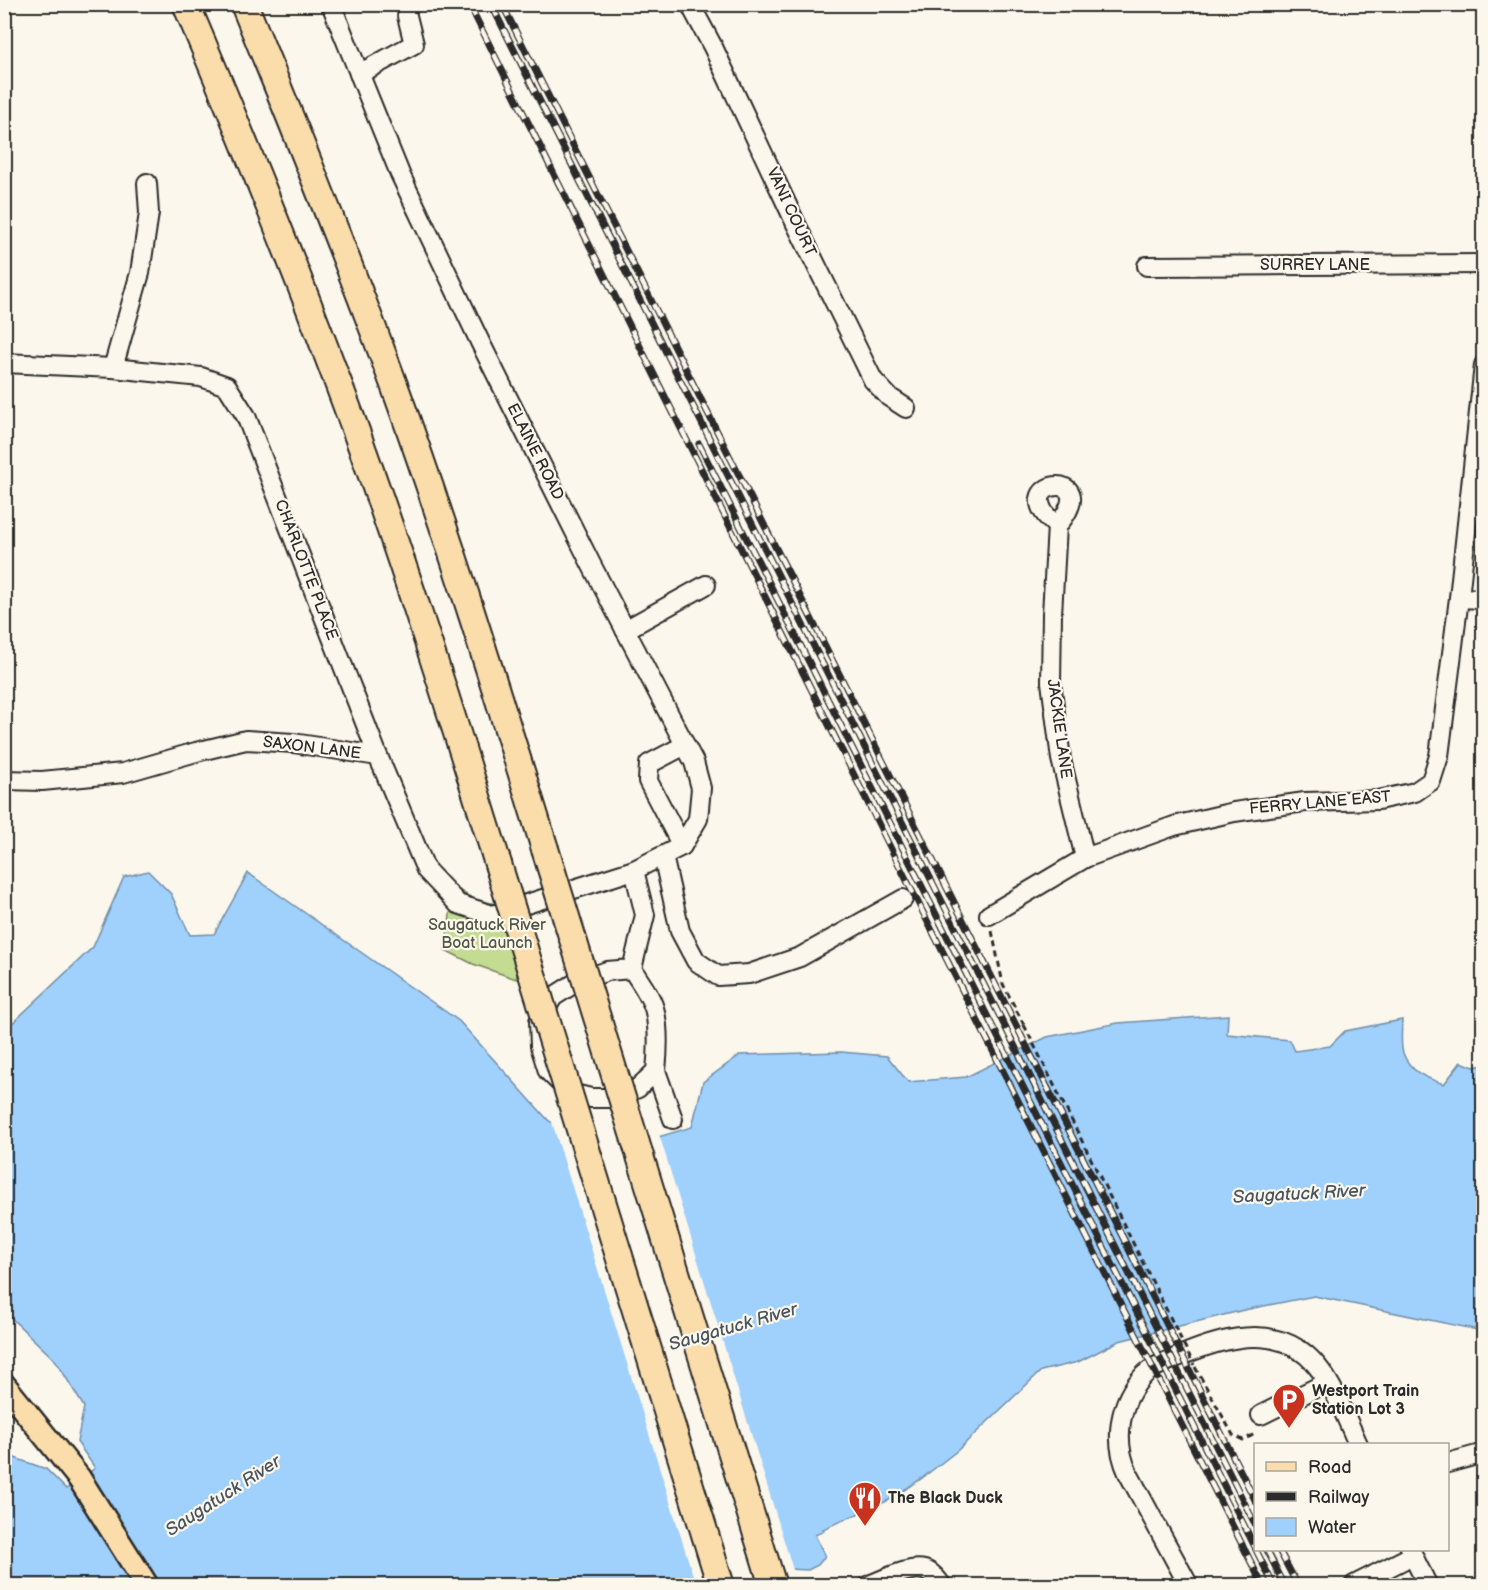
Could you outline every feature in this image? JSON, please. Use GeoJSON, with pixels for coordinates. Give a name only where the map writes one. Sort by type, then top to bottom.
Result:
{"type":"FeatureCollection","features":[{"type":"Feature","properties":{"kind":"highway"},"geometry":{"type":"LineString","coordinates":[[186,4],[257,175],[352,422],[418,609],[722,1586]]}},
{"type":"Feature","properties":{"kind":"highway"},"geometry":{"type":"LineString","coordinates":[[244,4],[327,208],[397,394],[461,582],[773,1586]]}},
{"type":"Feature","properties":{"kind":"main road"},"geometry":{"type":"LineString","coordinates":[[4,1385],[79,1478],[147,1586]]}},
{"type":"Feature","properties":{"kind":"street","name":"ELAINE ROAD"},"geometry":{"type":"LineString","coordinates":[[331,4],[400,174],[480,342],[694,762],[702,788],[698,819],[682,846]]}},
{"type":"Feature","properties":{"kind":"street","name":"VANI COURT"},"geometry":{"type":"LineString","coordinates":[[690,4],[713,47],[796,224],[873,380],[889,397],[906,408]]}},
{"type":"Feature","properties":{"kind":"street"},"geometry":{"type":"LineString","coordinates":[[359,74],[414,44],[407,16]]}},
{"type":"Feature","properties":{"kind":"street"},"geometry":{"type":"LineString","coordinates":[[4,363],[113,368],[141,273],[149,213],[147,183]]}},
{"type":"Feature","properties":{"kind":"street","name":"SURREY LANE"},"geometry":{"type":"LineString","coordinates":[[1147,266],[1484,264]]}},
{"type":"Feature","properties":{"kind":"street","name":"CHARLOTTE PLACE"},"geometry":{"type":"LineString","coordinates":[[113,368],[201,377],[227,386],[246,416],[378,756]]}},
{"type":"Feature","properties":{"kind":"street","name":"FERRY LANE EAST"},"geometry":{"type":"LineString","coordinates":[[989,915],[1085,858],[1174,826],[1234,812],[1305,802],[1378,800],[1415,792],[1431,781],[1440,756],[1483,374]]}},
{"type":"Feature","properties":{"kind":"street","name":"JACKIE LANE"},"geometry":{"type":"LineString","coordinates":[[1058,526],[1052,614],[1051,682],[1061,759],[1085,858]]}},
{"type":"Feature","properties":{"kind":"street"},"geometry":{"type":"LineString","coordinates":[[626,630],[706,585]]}},
{"type":"Feature","properties":{"kind":"street"},"geometry":{"type":"LineString","coordinates":[[1459,598],[1484,599]]}},
{"type":"Feature","properties":{"kind":"street","name":"SAXON LANE"},"geometry":{"type":"LineString","coordinates":[[4,780],[42,781],[123,773],[246,740],[293,743],[378,756],[426,870],[458,904],[492,915],[634,870]]}},
{"type":"Feature","properties":{"kind":"street"},"geometry":{"type":"LineString","coordinates":[[673,1119],[656,1071],[658,1047],[655,1011],[632,969],[645,915],[634,870],[682,846],[648,781],[649,764],[685,745]]}},
{"type":"Feature","properties":{"kind":"street"},"geometry":{"type":"LineString","coordinates":[[663,856],[680,931],[696,961],[718,976],[749,975],[800,957],[903,899]]}},
{"type":"Feature","properties":{"kind":"street"},"geometry":{"type":"LineString","coordinates":[[632,969],[607,971],[575,983],[553,997],[539,1021],[540,1046],[548,1071],[562,1086],[570,1093],[591,1098],[616,1098],[638,1088],[656,1071]]}},
{"type":"Feature","properties":{"kind":"street"},"geometry":{"type":"LineString","coordinates":[[1189,1586],[1128,1473],[1121,1455],[1119,1437],[1122,1417],[1129,1398],[1144,1376],[1158,1365],[1202,1346],[1221,1341],[1245,1338],[1281,1341],[1299,1349],[1314,1362],[1328,1382],[1358,1443]]}},
{"type":"Feature","properties":{"kind":"street"},"geometry":{"type":"LineString","coordinates":[[1260,1423],[1328,1382]]}},
{"type":"Feature","properties":{"kind":"street"},"geometry":{"type":"LineString","coordinates":[[1449,1463],[1484,1453]]}},
{"type":"Feature","properties":{"kind":"street"},"geometry":{"type":"LineString","coordinates":[[1354,1585],[1411,1552],[1428,1586]]}},
{"type":"Feature","properties":{"kind":"street"},"geometry":{"type":"LineString","coordinates":[[869,1585],[911,1569],[924,1570],[935,1576],[942,1586]]}},
{"type":"Feature","properties":{"kind":"path"},"geometry":{"type":"LineString","coordinates":[[989,915],[1003,984],[1194,1365],[1233,1435],[1243,1440],[1260,1423]]}},
{"type":"Feature","properties":{"kind":"green space","name":"Saugatuck River Boat Launch"},"geometry":{"type":"Polygon","coordinates":[[[454,887],[473,899],[510,907],[520,961],[516,979],[473,964],[445,950],[454,887]]]}},
{"type":"Feature","properties":{"kind":"water","name":"Saugatuck River"},"geometry":{"type":"Polygon","coordinates":[[[148,871],[171,894],[190,935],[214,934],[248,873],[459,1021],[549,1121],[611,1151],[692,1127],[703,1082],[740,1055],[841,1052],[887,1056],[908,1082],[966,1077],[1047,1037],[1118,1023],[1228,1015],[1227,1034],[1290,1040],[1295,1051],[1330,1046],[1345,1031],[1402,1020],[1403,1053],[1414,1070],[1425,1077],[1444,1084],[1461,1062],[1474,1067],[1483,1065],[1483,1331],[1314,1296],[1244,1310],[1119,1341],[1078,1362],[1041,1371],[958,1450],[921,1479],[889,1500],[823,1529],[824,1531],[815,1535],[825,1556],[818,1565],[808,1570],[788,1569],[735,1586],[5,1586],[5,1459],[15,1458],[46,1469],[66,1489],[95,1468],[77,1442],[84,1407],[56,1361],[8,1315],[5,1308],[5,1030],[93,947],[124,877],[148,871]]]}},
{"type":"Feature","properties":{"kind":"pier"},"geometry":{"type":"Polygon","coordinates":[[[551,1119],[611,1148],[659,1134],[794,1573],[789,1572],[745,1586],[696,1585],[551,1119]]]}},
{"type":"Feature","properties":{"kind":"railway"},"geometry":{"type":"LineString","coordinates":[[469,4],[894,855],[1263,1586]]}},
{"type":"Feature","properties":{"kind":"railway"},"geometry":{"type":"LineString","coordinates":[[491,4],[1254,1522]]}},
{"type":"Feature","properties":{"kind":"railway"},"geometry":{"type":"LineString","coordinates":[[502,4],[1254,1498]]}},
{"type":"Feature","properties":{"kind":"railway"},"geometry":{"type":"LineString","coordinates":[[699,444],[1254,1545]]}},
{"type":"Feature","properties":{"kind":"railway"},"geometry":{"type":"LineString","coordinates":[[1256,1551],[1274,1586]]}},
{"type":"Feature","properties":{"kind":"railway"},"geometry":{"type":"LineString","coordinates":[[1268,1551],[1285,1586]]}},
{"type":"Feature","properties":{"kind":"railway"},"geometry":{"type":"LineString","coordinates":[[1280,1551],[1298,1586]]}},
{"type":"Feature","properties":{"kind":"place","name":"Westport Train Station Lot 3"},"geometry":{"type":"Point","coordinates":[1289,1429]}},
{"type":"Feature","properties":{"kind":"place","name":"The Black Duck"},"geometry":{"type":"Point","coordinates":[865,1527]}}]}
